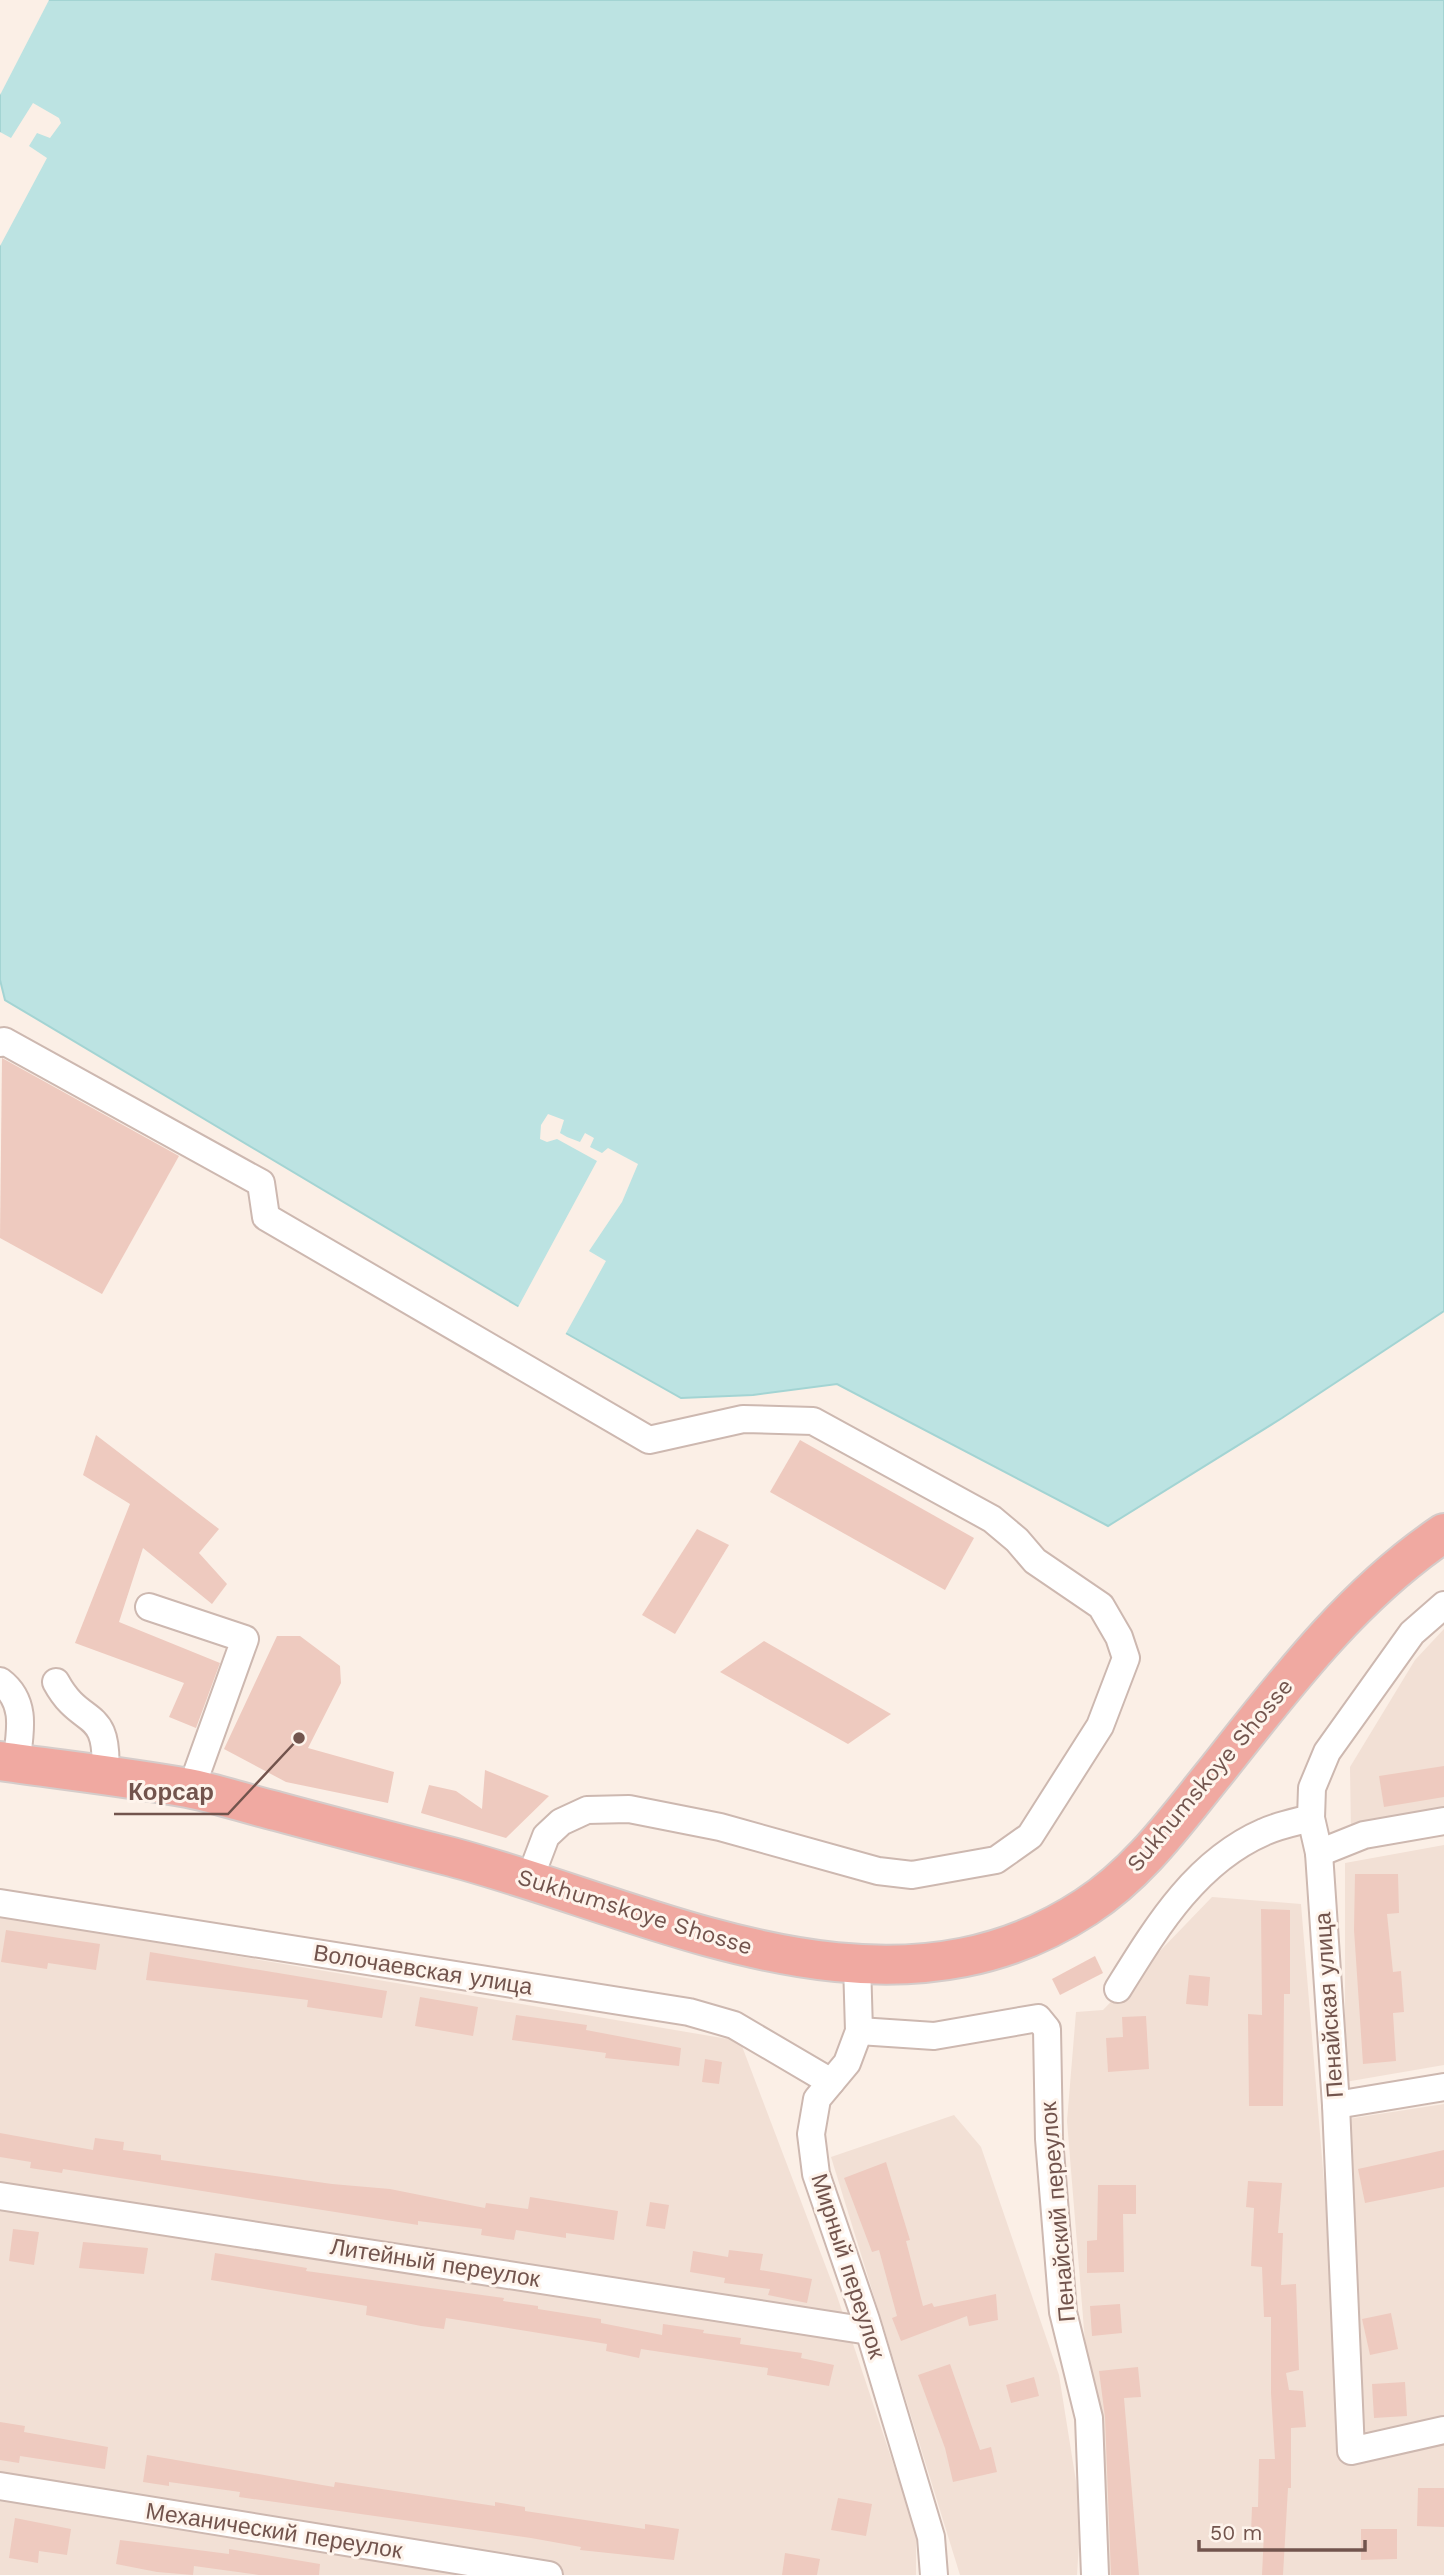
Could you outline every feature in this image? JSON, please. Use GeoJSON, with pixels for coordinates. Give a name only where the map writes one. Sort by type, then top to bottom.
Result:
{"type":"FeatureCollection","features":[{"type":"Feature","properties":{"kind":"highway","name":"Sukhumskoye Shosse"},"geometry":{"type":"LineString","coordinates":[[8,1763],[191,1789],[530,1878],[736,1946],[785,1957],[900,1965],[970,1956],[1036,1934],[1088,1906],[1139,1864],[1338,1622],[1402,1561],[1444,1533]]}},
{"type":"Feature","properties":{"kind":"street"},"geometry":{"type":"LineString","coordinates":[[0,1043],[4,1041],[261,1183],[266,1217],[649,1440],[743,1419],[813,1421],[992,1518],[1017,1540],[1035,1561],[1101,1606],[1119,1637],[1126,1658],[1100,1726],[1030,1836],[996,1860],[912,1875],[878,1871],[720,1827],[629,1809],[587,1810],[561,1822],[546,1836],[530,1878]]}},
{"type":"Feature","properties":{"kind":"street","name":"Пенайская улица"},"geometry":{"type":"LineString","coordinates":[[1444,1605],[1412,1633],[1328,1752],[1312,1788],[1311,1818],[1319,1853],[1336,2105],[1351,2451],[1444,2430]]}},
{"type":"Feature","properties":{"kind":"street"},"geometry":{"type":"LineString","coordinates":[[149,1606],[245,1639],[191,1789]]}},
{"type":"Feature","properties":{"kind":"street"},"geometry":{"type":"LineString","coordinates":[[0,1681],[12,1690],[22,1716],[8,1763]]}},
{"type":"Feature","properties":{"kind":"street"},"geometry":{"type":"LineString","coordinates":[[56,1682],[61,1691],[103,1730],[107,1747],[106,1777]]}},
{"type":"Feature","properties":{"kind":"street"},"geometry":{"type":"LineString","coordinates":[[1118,1989],[1159,1923],[1195,1881],[1240,1846],[1264,1832],[1311,1818]]}},
{"type":"Feature","properties":{"kind":"street"},"geometry":{"type":"LineString","coordinates":[[1319,1853],[1364,1835],[1444,1821]]}},
{"type":"Feature","properties":{"kind":"street","name":"Волочаевская улица"},"geometry":{"type":"LineString","coordinates":[[0,1903],[689,2012],[734,2025],[831,2082]]}},
{"type":"Feature","properties":{"kind":"street","name":"Мирный переулок"},"geometry":{"type":"LineString","coordinates":[[857,1963],[859,2031],[846,2063],[817,2099],[811,2134],[817,2174],[869,2331],[931,2537],[934,2575]]}},
{"type":"Feature","properties":{"kind":"street","name":"Пенайский переулок"},"geometry":{"type":"LineString","coordinates":[[859,2031],[934,2036],[1038,2018],[1047,2029],[1049,2138],[1063,2312],[1089,2418],[1095,2575]]}},
{"type":"Feature","properties":{"kind":"street"},"geometry":{"type":"LineString","coordinates":[[1336,2105],[1444,2087]]}},
{"type":"Feature","properties":{"kind":"street","name":"Литейный переулок"},"geometry":{"type":"LineString","coordinates":[[0,2196],[869,2331]]}},
{"type":"Feature","properties":{"kind":"street","name":"Механический переулок"},"geometry":{"type":"LineString","coordinates":[[0,2486],[548,2575]]}},
{"type":"Feature","properties":{"kind":"shaded area"},"geometry":{"type":"Polygon","coordinates":[[[1444,1629],[1444,1814],[1351,1832],[1350,1767],[1415,1660],[1444,1629]]]}},
{"type":"Feature","properties":{"kind":"shaded area"},"geometry":{"type":"Polygon","coordinates":[[[1444,1845],[1444,2065],[1345,2082],[1345,1863],[1444,1845]]]}},
{"type":"Feature","properties":{"kind":"shaded area"},"geometry":{"type":"Polygon","coordinates":[[[1212,1897],[1301,1904],[1346,2448],[1444,2440],[1444,2575],[1104,2575],[1067,2121],[1076,2012],[1103,2010],[1212,1897]]]}},
{"type":"Feature","properties":{"kind":"shaded area"},"geometry":{"type":"Polygon","coordinates":[[[0,1916],[740,2041],[837,2296],[916,2532],[916,2575],[0,2575],[0,1916]]]}},
{"type":"Feature","properties":{"kind":"shaded area"},"geometry":{"type":"Polygon","coordinates":[[[1444,2104],[1444,2422],[1359,2440],[1347,2119],[1444,2104]]]}},
{"type":"Feature","properties":{"kind":"shaded area"},"geometry":{"type":"Polygon","coordinates":[[[954,2115],[981,2147],[1059,2375],[1081,2513],[1077,2575],[960,2575],[831,2157],[954,2115]]]}},
{"type":"Feature","properties":{"kind":"water"},"geometry":{"type":"Polygon","coordinates":[[[0,0],[1444,0],[1444,1311],[1282,1418],[1108,1526],[837,1384],[753,1395],[681,1398],[516,1305],[5,1000],[0,980],[0,0]]]}},
{"type":"Feature","properties":{"kind":"pier"},"geometry":{"type":"Polygon","coordinates":[[[0,0],[49,0],[0,95],[0,0]]]}},
{"type":"Feature","properties":{"kind":"pier"},"geometry":{"type":"Polygon","coordinates":[[[33,103],[59,118],[61,123],[50,138],[37,133],[29,146],[47,158],[0,246],[0,132],[11,138],[33,103]]]}},
{"type":"Feature","properties":{"kind":"pier"},"geometry":{"type":"Polygon","coordinates":[[[548,1114],[564,1120],[560,1133],[567,1137],[580,1142],[585,1133],[594,1138],[590,1147],[602,1153],[608,1148],[638,1164],[622,1202],[589,1251],[606,1261],[565,1335],[517,1309],[597,1161],[557,1139],[547,1142],[540,1139],[541,1125],[548,1114]]]}},
{"type":"Feature","properties":{"kind":"building"},"geometry":{"type":"Polygon","coordinates":[[[2,1058],[179,1156],[102,1294],[0,1238],[2,1058]]]}},
{"type":"Feature","properties":{"kind":"building"},"geometry":{"type":"Polygon","coordinates":[[[96,1435],[219,1529],[199,1553],[227,1584],[212,1604],[143,1548],[119,1622],[220,1663],[196,1728],[169,1717],[184,1683],[75,1643],[130,1504],[83,1475],[96,1435]]]}},
{"type":"Feature","properties":{"kind":"building"},"geometry":{"type":"Polygon","coordinates":[[[800,1440],[974,1538],[945,1590],[770,1492],[800,1440]]]}},
{"type":"Feature","properties":{"kind":"building"},"geometry":{"type":"Polygon","coordinates":[[[697,1529],[729,1545],[675,1634],[642,1615],[697,1529]]]}},
{"type":"Feature","properties":{"kind":"building"},"geometry":{"type":"Polygon","coordinates":[[[277,1636],[300,1636],[340,1666],[341,1683],[308,1748],[394,1772],[388,1803],[286,1782],[224,1749],[277,1636]]]}},
{"type":"Feature","properties":{"kind":"building"},"geometry":{"type":"Polygon","coordinates":[[[764,1641],[891,1714],[848,1744],[720,1672],[764,1641]]]}},
{"type":"Feature","properties":{"kind":"building"},"geometry":{"type":"Polygon","coordinates":[[[1444,1766],[1444,1797],[1384,1807],[1379,1776],[1444,1766]]]}},
{"type":"Feature","properties":{"kind":"building"},"geometry":{"type":"Polygon","coordinates":[[[485,1770],[549,1796],[506,1838],[421,1813],[429,1785],[456,1791],[482,1809],[485,1770]]]}},
{"type":"Feature","properties":{"kind":"building"},"geometry":{"type":"Polygon","coordinates":[[[1355,1874],[1398,1874],[1399,1913],[1387,1914],[1393,1972],[1401,1971],[1404,2012],[1393,2013],[1396,2061],[1363,2064],[1354,1930],[1355,1874]]]}},
{"type":"Feature","properties":{"kind":"building"},"geometry":{"type":"Polygon","coordinates":[[[1261,1909],[1290,1910],[1290,1994],[1284,1994],[1283,2106],[1249,2106],[1248,2014],[1262,2015],[1261,1909]]]}},
{"type":"Feature","properties":{"kind":"building"},"geometry":{"type":"Polygon","coordinates":[[[6,1930],[100,1944],[96,1970],[48,1963],[47,1969],[1,1962],[6,1930]]]}},
{"type":"Feature","properties":{"kind":"building"},"geometry":{"type":"Polygon","coordinates":[[[150,1952],[387,1991],[382,2018],[307,2007],[308,2000],[146,1980],[150,1952]]]}},
{"type":"Feature","properties":{"kind":"building"},"geometry":{"type":"Polygon","coordinates":[[[1095,1956],[1103,1973],[1060,1995],[1052,1979],[1095,1956]]]}},
{"type":"Feature","properties":{"kind":"building"},"geometry":{"type":"Polygon","coordinates":[[[1189,1975],[1210,1977],[1208,2006],[1186,2004],[1189,1975]]]}},
{"type":"Feature","properties":{"kind":"building"},"geometry":{"type":"Polygon","coordinates":[[[420,1997],[478,2007],[473,2036],[415,2026],[420,1997]]]}},
{"type":"Feature","properties":{"kind":"building"},"geometry":{"type":"Polygon","coordinates":[[[516,2015],[587,2025],[586,2030],[681,2048],[679,2066],[605,2058],[606,2053],[512,2040],[516,2015]]]}},
{"type":"Feature","properties":{"kind":"building"},"geometry":{"type":"Polygon","coordinates":[[[1146,2016],[1149,2069],[1108,2072],[1106,2038],[1123,2037],[1122,2017],[1146,2016]]]}},
{"type":"Feature","properties":{"kind":"building"},"geometry":{"type":"Polygon","coordinates":[[[705,2059],[722,2062],[719,2084],[702,2082],[705,2059]]]}},
{"type":"Feature","properties":{"kind":"building"},"geometry":{"type":"Polygon","coordinates":[[[0,2133],[93,2150],[95,2138],[124,2142],[123,2150],[161,2155],[161,2160],[332,2184],[390,2189],[485,2208],[486,2203],[528,2209],[530,2197],[618,2211],[614,2240],[566,2233],[566,2238],[516,2230],[514,2240],[481,2235],[482,2229],[418,2221],[418,2225],[63,2169],[62,2173],[30,2168],[31,2162],[0,2157],[0,2133]]]}},
{"type":"Feature","properties":{"kind":"building"},"geometry":{"type":"Polygon","coordinates":[[[1444,2150],[1444,2187],[1365,2203],[1358,2169],[1444,2150]]]}},
{"type":"Feature","properties":{"kind":"building"},"geometry":{"type":"Polygon","coordinates":[[[886,2162],[910,2240],[906,2241],[923,2306],[932,2303],[934,2307],[996,2294],[998,2320],[969,2326],[967,2316],[901,2341],[892,2318],[897,2316],[879,2250],[872,2252],[844,2178],[886,2162]]]}},
{"type":"Feature","properties":{"kind":"building"},"geometry":{"type":"Polygon","coordinates":[[[1248,2181],[1282,2183],[1278,2233],[1283,2233],[1281,2285],[1296,2284],[1299,2370],[1286,2373],[1289,2390],[1303,2391],[1306,2427],[1291,2428],[1291,2488],[1288,2488],[1283,2575],[1262,2575],[1264,2533],[1251,2533],[1252,2507],[1258,2507],[1259,2459],[1275,2459],[1271,2393],[1271,2317],[1264,2317],[1262,2267],[1251,2266],[1254,2208],[1246,2207],[1248,2181]]]}},
{"type":"Feature","properties":{"kind":"building"},"geometry":{"type":"Polygon","coordinates":[[[1098,2185],[1136,2185],[1136,2214],[1123,2214],[1124,2272],[1087,2273],[1087,2241],[1097,2240],[1098,2185]]]}},
{"type":"Feature","properties":{"kind":"building"},"geometry":{"type":"Polygon","coordinates":[[[650,2202],[669,2205],[665,2229],[646,2226],[650,2202]]]}},
{"type":"Feature","properties":{"kind":"building"},"geometry":{"type":"Polygon","coordinates":[[[13,2229],[39,2232],[34,2265],[9,2261],[13,2229]]]}},
{"type":"Feature","properties":{"kind":"building"},"geometry":{"type":"Polygon","coordinates":[[[83,2242],[148,2248],[144,2274],[79,2268],[83,2242]]]}},
{"type":"Feature","properties":{"kind":"building"},"geometry":{"type":"Polygon","coordinates":[[[729,2250],[763,2254],[760,2270],[812,2279],[807,2303],[768,2295],[770,2289],[724,2283],[725,2278],[690,2272],[693,2251],[728,2257],[729,2250]]]}},
{"type":"Feature","properties":{"kind":"building"},"geometry":{"type":"Polygon","coordinates":[[[215,2253],[307,2268],[306,2271],[504,2298],[503,2301],[601,2319],[601,2323],[662,2335],[663,2324],[704,2330],[703,2333],[741,2338],[740,2344],[802,2353],[801,2358],[834,2365],[829,2386],[767,2375],[768,2368],[641,2349],[639,2358],[606,2351],[607,2344],[446,2318],[444,2329],[421,2326],[366,2315],[367,2306],[211,2280],[215,2253]]]}},
{"type":"Feature","properties":{"kind":"building"},"geometry":{"type":"Polygon","coordinates":[[[1120,2304],[1122,2333],[1092,2336],[1090,2306],[1120,2304]]]}},
{"type":"Feature","properties":{"kind":"building"},"geometry":{"type":"Polygon","coordinates":[[[1391,2313],[1398,2349],[1370,2355],[1362,2319],[1391,2313]]]}},
{"type":"Feature","properties":{"kind":"building"},"geometry":{"type":"Polygon","coordinates":[[[950,2364],[980,2450],[991,2447],[997,2472],[953,2482],[945,2448],[918,2375],[950,2364]]]}},
{"type":"Feature","properties":{"kind":"building"},"geometry":{"type":"Polygon","coordinates":[[[1138,2367],[1141,2397],[1124,2398],[1139,2575],[1111,2575],[1105,2417],[1099,2371],[1138,2367]]]}},
{"type":"Feature","properties":{"kind":"building"},"geometry":{"type":"Polygon","coordinates":[[[1034,2377],[1039,2396],[1011,2403],[1006,2385],[1034,2377]]]}},
{"type":"Feature","properties":{"kind":"building"},"geometry":{"type":"Polygon","coordinates":[[[1405,2382],[1407,2416],[1374,2418],[1372,2384],[1405,2382]]]}},
{"type":"Feature","properties":{"kind":"building"},"geometry":{"type":"Polygon","coordinates":[[[0,2422],[25,2426],[24,2432],[108,2447],[105,2469],[20,2456],[19,2463],[0,2460],[0,2422]]]}},
{"type":"Feature","properties":{"kind":"building"},"geometry":{"type":"Polygon","coordinates":[[[147,2455],[334,2487],[335,2482],[495,2506],[495,2502],[525,2507],[525,2511],[645,2529],[645,2524],[679,2529],[674,2560],[580,2550],[581,2547],[531,2538],[239,2497],[240,2492],[169,2482],[169,2486],[143,2482],[147,2455]]]}},
{"type":"Feature","properties":{"kind":"building"},"geometry":{"type":"Polygon","coordinates":[[[1418,2488],[1444,2488],[1444,2527],[1417,2526],[1418,2488]]]}},
{"type":"Feature","properties":{"kind":"building"},"geometry":{"type":"Polygon","coordinates":[[[838,2498],[872,2504],[866,2536],[831,2530],[838,2498]]]}},
{"type":"Feature","properties":{"kind":"building"},"geometry":{"type":"Polygon","coordinates":[[[15,2518],[71,2529],[67,2555],[39,2551],[38,2563],[9,2558],[15,2518]]]}},
{"type":"Feature","properties":{"kind":"building"},"geometry":{"type":"Polygon","coordinates":[[[1361,2529],[1397,2529],[1397,2559],[1361,2560],[1361,2529]]]}},
{"type":"Feature","properties":{"kind":"building"},"geometry":{"type":"Polygon","coordinates":[[[120,2540],[229,2554],[229,2549],[320,2564],[319,2575],[259,2575],[194,2566],[193,2575],[157,2572],[116,2564],[120,2540]]]}},
{"type":"Feature","properties":{"kind":"building"},"geometry":{"type":"Polygon","coordinates":[[[785,2553],[820,2559],[817,2575],[782,2575],[785,2553]]]}},
{"type":"Feature","properties":{"kind":"place","name":"Корсар"},"geometry":{"type":"Point","coordinates":[299,1738]}}]}
